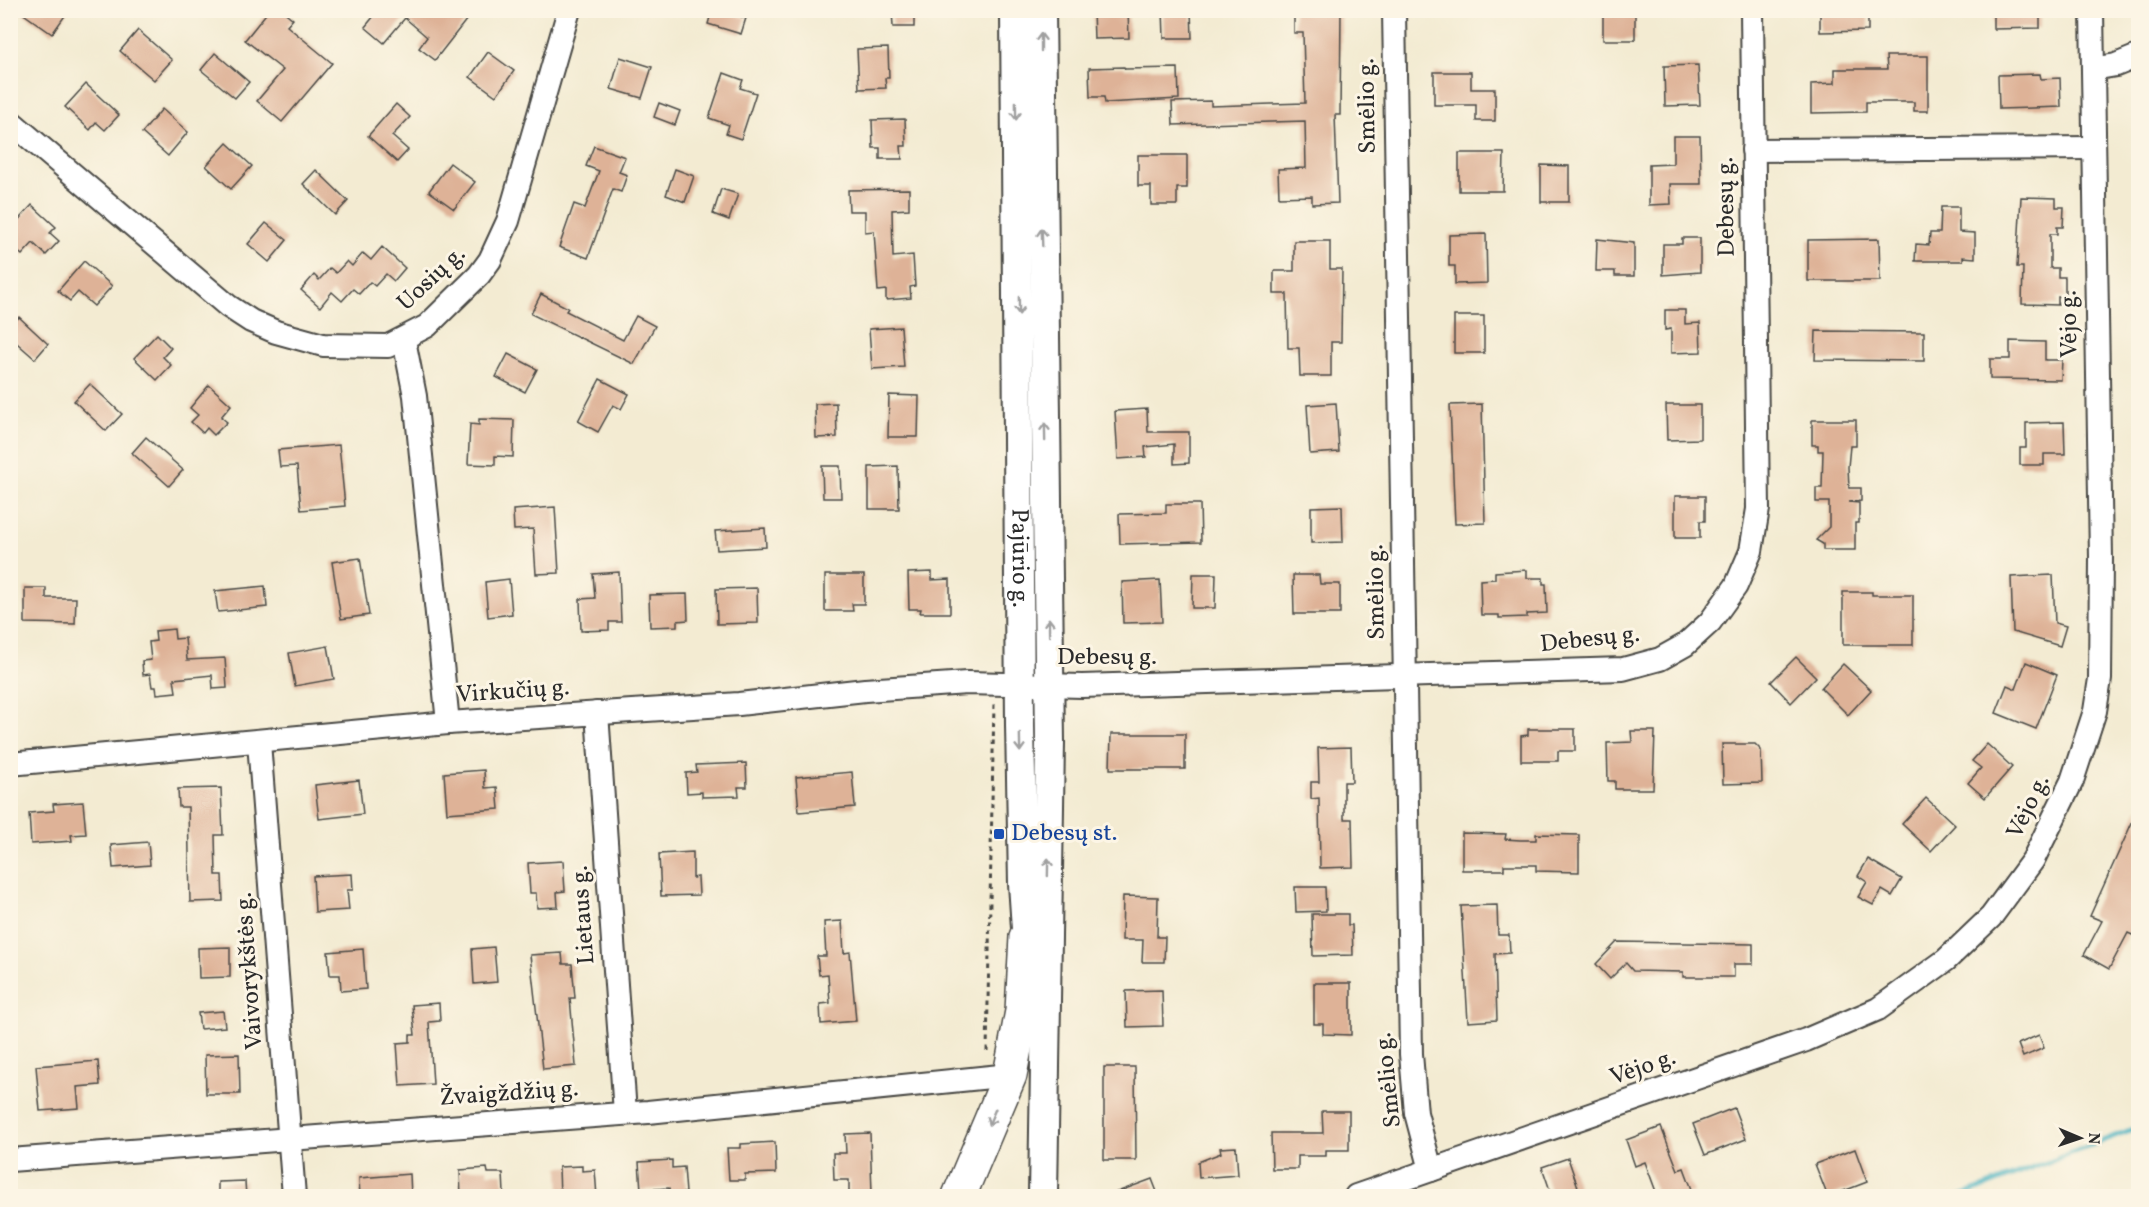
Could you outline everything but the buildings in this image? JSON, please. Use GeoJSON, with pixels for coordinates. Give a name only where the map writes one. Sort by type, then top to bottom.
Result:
{"type":"FeatureCollection","features":[{"type":"Feature","properties":{"kind":"highway"},"geometry":{"type":"LineString","coordinates":[[959,1197],[998,1076],[1023,1011],[1026,937]]}},
{"type":"Feature","properties":{"kind":"main road","name":"Pajūrio g."},"geometry":{"type":"LineString","coordinates":[[1015,10],[1020,379],[1020,684],[1026,937],[1043,1104]]}},
{"type":"Feature","properties":{"kind":"main road","name":"Pajūrio g."},"geometry":{"type":"LineString","coordinates":[[1041,10],[1041,204],[1050,685],[1043,1197]]}},
{"type":"Feature","properties":{"kind":"street","name":"Uosių g."},"geometry":{"type":"LineString","coordinates":[[10,121],[219,299],[251,321],[302,341],[323,345],[388,346],[404,340],[427,326],[456,299],[490,260],[518,195],[569,10]]}},
{"type":"Feature","properties":{"kind":"street","name":"Smėlio g."},"geometry":{"type":"LineString","coordinates":[[1394,10],[1411,1054],[1416,1113],[1431,1170]]}},
{"type":"Feature","properties":{"kind":"street","name":"Debesų g."},"geometry":{"type":"LineString","coordinates":[[1020,684],[1405,677],[1623,669],[1660,659],[1685,645],[1710,622],[1736,586],[1751,550],[1758,509],[1752,10]]}},
{"type":"Feature","properties":{"kind":"street","name":"Vėjo g."},"geometry":{"type":"LineString","coordinates":[[1356,1197],[1806,1040],[1878,1009],[1946,960],[1991,917],[2033,860],[2072,781],[2095,711],[2100,679],[2101,558],[2092,10]]}},
{"type":"Feature","properties":{"kind":"street"},"geometry":{"type":"LineString","coordinates":[[2093,69],[2116,65],[2139,56]]}},
{"type":"Feature","properties":{"kind":"street"},"geometry":{"type":"LineString","coordinates":[[1754,150],[2094,148]]}},
{"type":"Feature","properties":{"kind":"street"},"geometry":{"type":"LineString","coordinates":[[404,340],[415,396],[448,723]]}},
{"type":"Feature","properties":{"kind":"street","name":"Virkučių g."},"geometry":{"type":"LineString","coordinates":[[10,764],[448,723],[739,704],[865,690],[967,684],[1020,684]]}},
{"type":"Feature","properties":{"kind":"street","name":"Lietaus g."},"geometry":{"type":"LineString","coordinates":[[597,713],[625,1113]]}},
{"type":"Feature","properties":{"kind":"street","name":"Vaivorykštės g."},"geometry":{"type":"LineString","coordinates":[[259,742],[294,1197]]}},
{"type":"Feature","properties":{"kind":"street","name":"Žvaigždžių g."},"geometry":{"type":"LineString","coordinates":[[10,1160],[625,1113],[998,1076]]}},
{"type":"Feature","properties":{"kind":"path"},"geometry":{"type":"LineString","coordinates":[[994,700],[998,1076]]}},
{"type":"Feature","properties":{"kind":"waterway"},"geometry":{"type":"LineString","coordinates":[[1961,1196],[2138,1127]]}},
{"type":"Feature","properties":{"kind":"place","name":"Debesų st."},"geometry":{"type":"Point","coordinates":[999,834]}}]}
